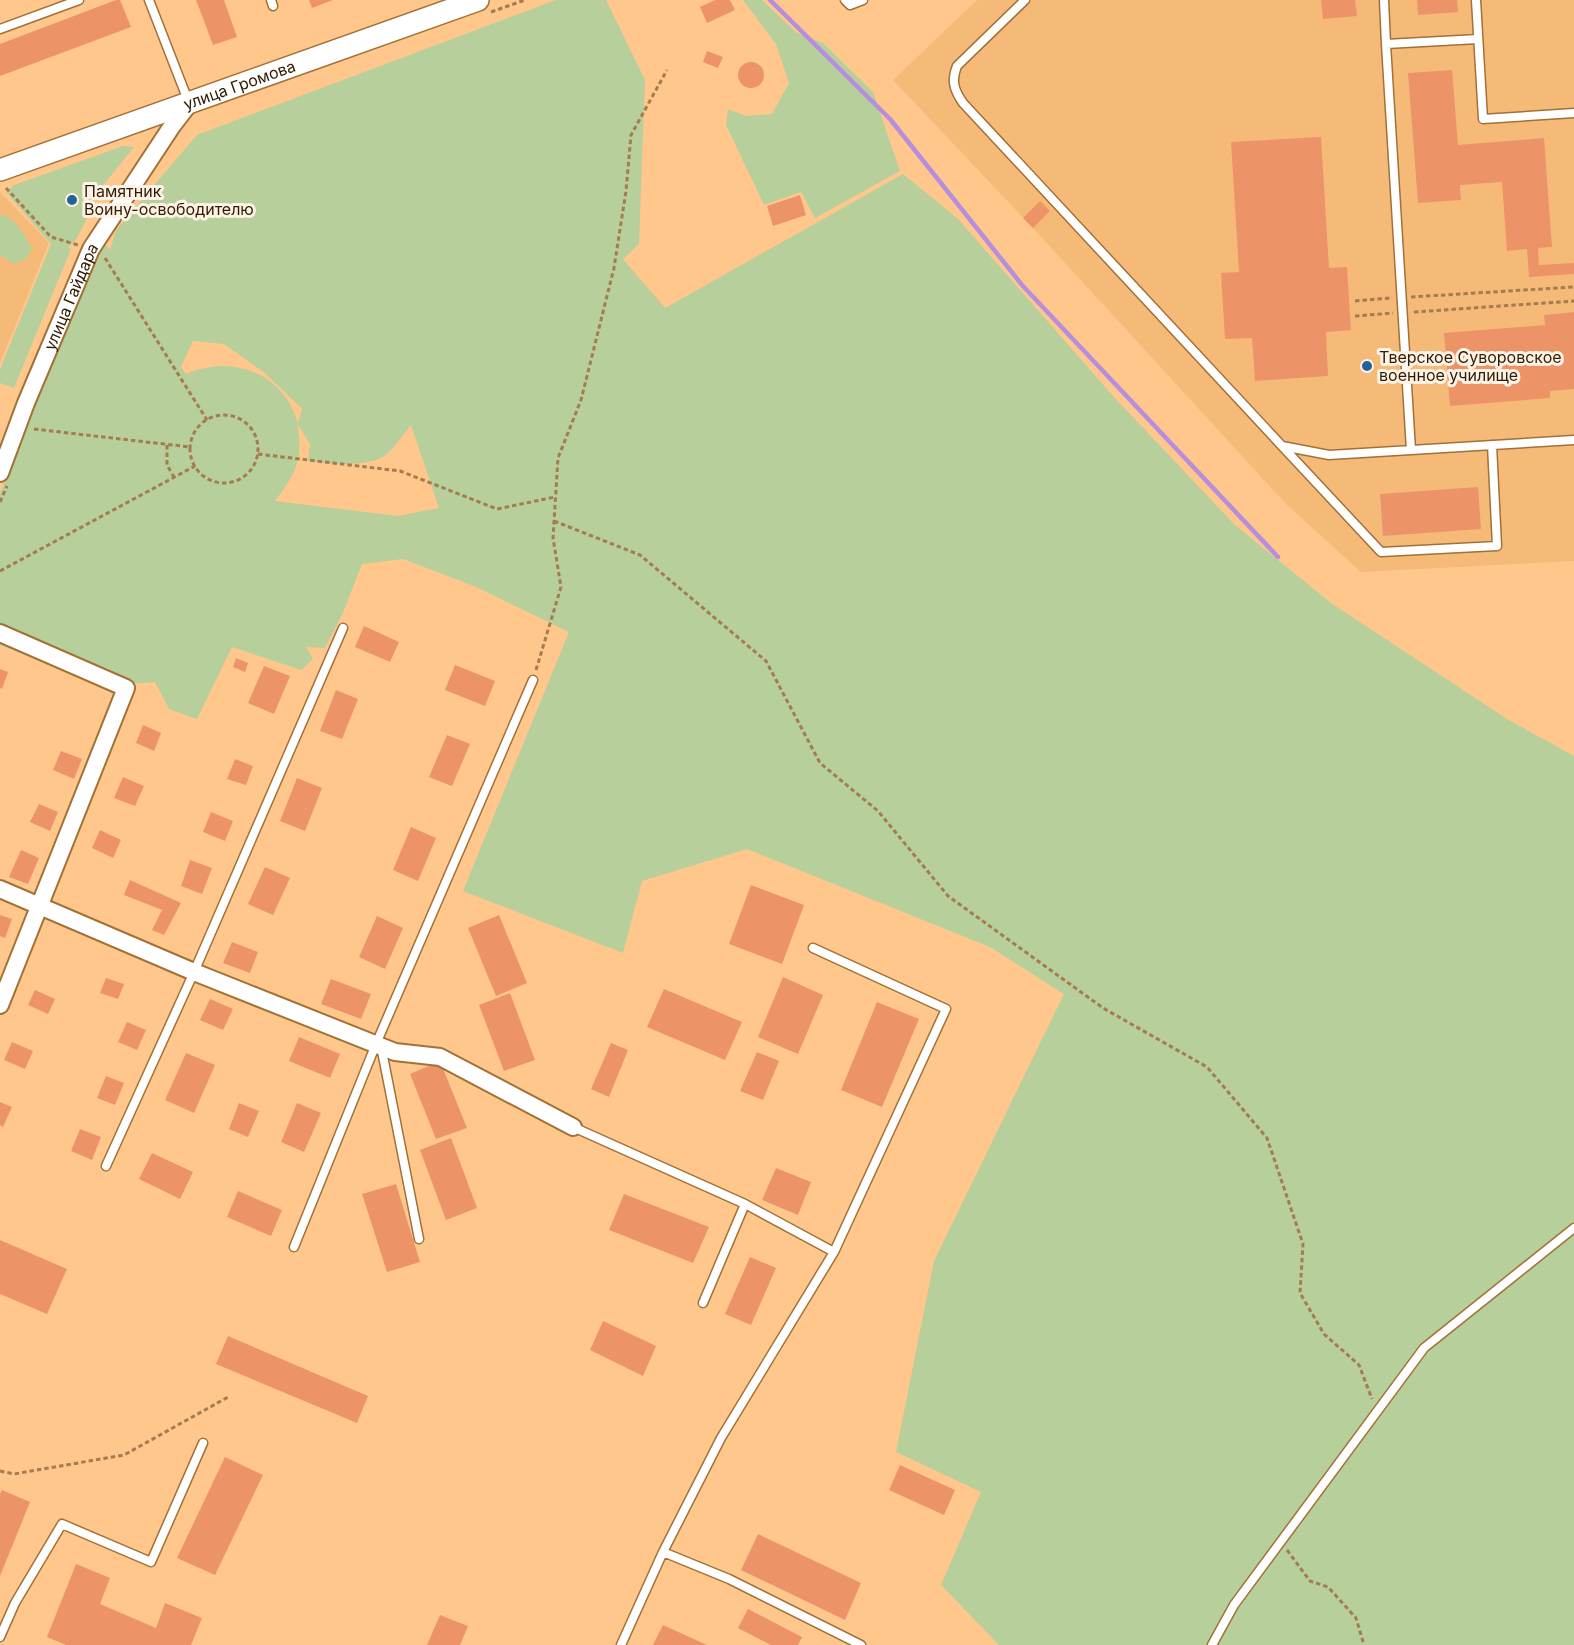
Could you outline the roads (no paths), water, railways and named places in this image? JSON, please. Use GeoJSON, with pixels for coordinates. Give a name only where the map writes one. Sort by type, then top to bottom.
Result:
{"type":"FeatureCollection","features":[{"type":"Feature","properties":{"kind":"street","name":"улица Громова"},"geometry":{"type":"LineString","coordinates":[[1,177],[189,104],[478,0]]}},
{"type":"Feature","properties":{"kind":"street","name":"улица Гайдара"},"geometry":{"type":"LineString","coordinates":[[0,473],[91,249],[189,104]]}},
{"type":"Feature","properties":{"kind":"street"},"geometry":{"type":"LineString","coordinates":[[0,633],[126,688],[0,1005]]}},
{"type":"Feature","properties":{"kind":"street"},"geometry":{"type":"LineString","coordinates":[[0,889],[194,972],[395,1052],[440,1057],[573,1127]]}},
{"type":"Feature","properties":{"kind":"lane"},"geometry":{"type":"LineString","coordinates":[[0,29],[79,0]]}},
{"type":"Feature","properties":{"kind":"lane"},"geometry":{"type":"LineString","coordinates":[[149,0],[189,104]]}},
{"type":"Feature","properties":{"kind":"lane"},"geometry":{"type":"LineString","coordinates":[[845,0],[849,5],[863,0]]}},
{"type":"Feature","properties":{"kind":"lane"},"geometry":{"type":"LineString","coordinates":[[1026,0],[957,66],[953,77],[956,92],[963,103],[1381,552],[1497,546],[1492,445]]}},
{"type":"Feature","properties":{"kind":"lane"},"geometry":{"type":"LineString","coordinates":[[1384,0],[1411,450]]}},
{"type":"Feature","properties":{"kind":"lane"},"geometry":{"type":"LineString","coordinates":[[1476,0],[1483,119],[1574,113]]}},
{"type":"Feature","properties":{"kind":"lane"},"geometry":{"type":"LineString","coordinates":[[1386,44],[1478,39]]}},
{"type":"Feature","properties":{"kind":"lane"},"geometry":{"type":"LineString","coordinates":[[1282,446],[1329,455],[1574,440]]}},
{"type":"Feature","properties":{"kind":"lane"},"geometry":{"type":"LineString","coordinates":[[106,1166],[194,972],[343,628]]}},
{"type":"Feature","properties":{"kind":"lane"},"geometry":{"type":"LineString","coordinates":[[294,1247],[533,680]]}},
{"type":"Feature","properties":{"kind":"lane"},"geometry":{"type":"LineString","coordinates":[[621,1645],[663,1552],[721,1438],[834,1252],[945,1009],[813,948]]}},
{"type":"Feature","properties":{"kind":"lane"},"geometry":{"type":"LineString","coordinates":[[379,1045],[418,1239]]}},
{"type":"Feature","properties":{"kind":"lane"},"geometry":{"type":"LineString","coordinates":[[573,1127],[745,1204],[834,1252]]}},
{"type":"Feature","properties":{"kind":"lane"},"geometry":{"type":"LineString","coordinates":[[703,1303],[745,1204]]}},
{"type":"Feature","properties":{"kind":"lane"},"geometry":{"type":"LineString","coordinates":[[1212,1645],[1234,1605],[1424,1348],[1574,1228]]}},
{"type":"Feature","properties":{"kind":"lane"},"geometry":{"type":"LineString","coordinates":[[0,1637],[15,1603],[62,1524],[151,1562],[203,1443]]}},
{"type":"Feature","properties":{"kind":"lane"},"geometry":{"type":"LineString","coordinates":[[663,1552],[729,1579],[861,1645]]}},
{"type":"Feature","properties":{"kind":"waterway"},"geometry":{"type":"LineString","coordinates":[[770,0],[890,119],[1022,285],[1278,557]]}},
{"type":"Feature","properties":{"kind":"place","name":"Памятник Воину-освободителю"},"geometry":{"type":"Point","coordinates":[72,200]}},
{"type":"Feature","properties":{"kind":"place","name":"Тверское Суворовское военное училище"},"geometry":{"type":"Point","coordinates":[1367,366]}}]}
